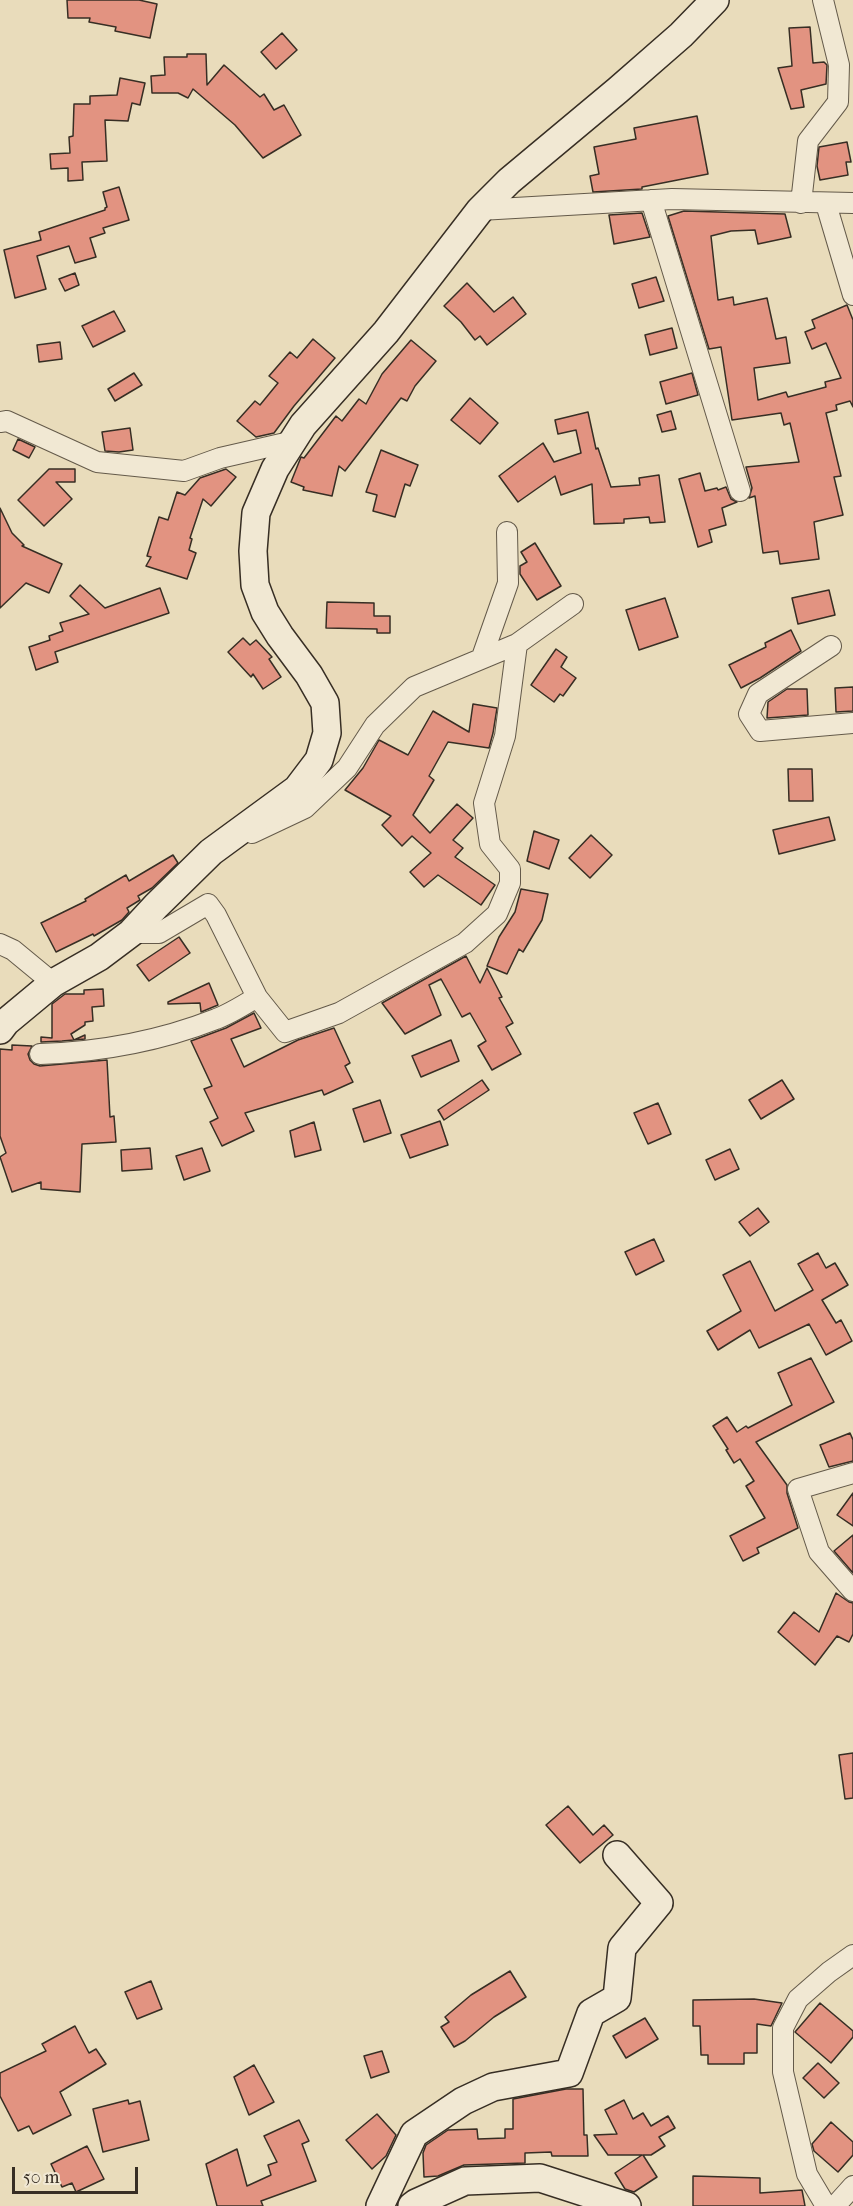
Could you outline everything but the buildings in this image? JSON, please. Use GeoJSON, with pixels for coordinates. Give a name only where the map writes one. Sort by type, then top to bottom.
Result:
{"type":"FeatureCollection","features":[{"type":"Feature","properties":{"kind":"main road"},"geometry":{"type":"LineString","coordinates":[[0,1030],[6,1022],[53,983],[99,957],[131,933],[211,852],[297,789],[319,760],[327,733],[326,703],[265,612],[255,585],[256,513],[274,469],[303,425],[386,332],[480,210],[508,181],[681,35],[715,0]]}},
{"type":"Feature","properties":{"kind":"main road"},"geometry":{"type":"LineString","coordinates":[[380,2206],[414,2134],[462,2101],[493,2087],[569,2073],[591,2013],[617,1998],[622,1948],[659,1903],[617,1855]]}},
{"type":"Feature","properties":{"kind":"main road"},"geometry":{"type":"LineString","coordinates":[[412,2206],[416,2202],[465,2181],[540,2178],[627,2206]]}},
{"type":"Feature","properties":{"kind":"street"},"geometry":{"type":"LineString","coordinates":[[801,203],[808,141],[838,102],[839,65],[823,0]]}},
{"type":"Feature","properties":{"kind":"street"},"geometry":{"type":"LineString","coordinates":[[480,210],[651,200],[853,203]]}},
{"type":"Feature","properties":{"kind":"street"},"geometry":{"type":"LineString","coordinates":[[651,200],[740,491]]}},
{"type":"Feature","properties":{"kind":"street"},"geometry":{"type":"LineString","coordinates":[[826,204],[853,295]]}},
{"type":"Feature","properties":{"kind":"street"},"geometry":{"type":"LineString","coordinates":[[0,422],[7,421],[97,462],[184,471],[220,458],[294,441]]}},
{"type":"Feature","properties":{"kind":"street"},"geometry":{"type":"LineString","coordinates":[[482,657],[508,583],[507,532]]}},
{"type":"Feature","properties":{"kind":"street"},"geometry":{"type":"LineString","coordinates":[[211,852],[305,808],[347,768],[375,725],[414,687],[517,644],[573,604]]}},
{"type":"Feature","properties":{"kind":"street"},"geometry":{"type":"LineString","coordinates":[[131,933],[159,933],[208,904],[216,915],[257,997],[285,1032],[339,1013],[465,943],[497,914],[510,884],[510,869],[490,844],[484,803],[505,736],[517,644]]}},
{"type":"Feature","properties":{"kind":"street"},"geometry":{"type":"LineString","coordinates":[[831,646],[758,694],[749,714],[760,731],[853,723]]}},
{"type":"Feature","properties":{"kind":"street"},"geometry":{"type":"LineString","coordinates":[[0,944],[13,950],[53,983]]}},
{"type":"Feature","properties":{"kind":"street"},"geometry":{"type":"LineString","coordinates":[[40,1054],[100,1050],[153,1039],[218,1019],[257,997]]}},
{"type":"Feature","properties":{"kind":"street"},"geometry":{"type":"LineString","coordinates":[[853,1473],[798,1489],[819,1552],[853,1591]]}},
{"type":"Feature","properties":{"kind":"street"},"geometry":{"type":"LineString","coordinates":[[826,2206],[807,2174],[783,2072],[783,2028],[798,1999],[828,1972],[853,1955]]}},
{"type":"Feature","properties":{"kind":"street"},"geometry":{"type":"LineString","coordinates":[[835,2206],[853,2186]]}}]}
